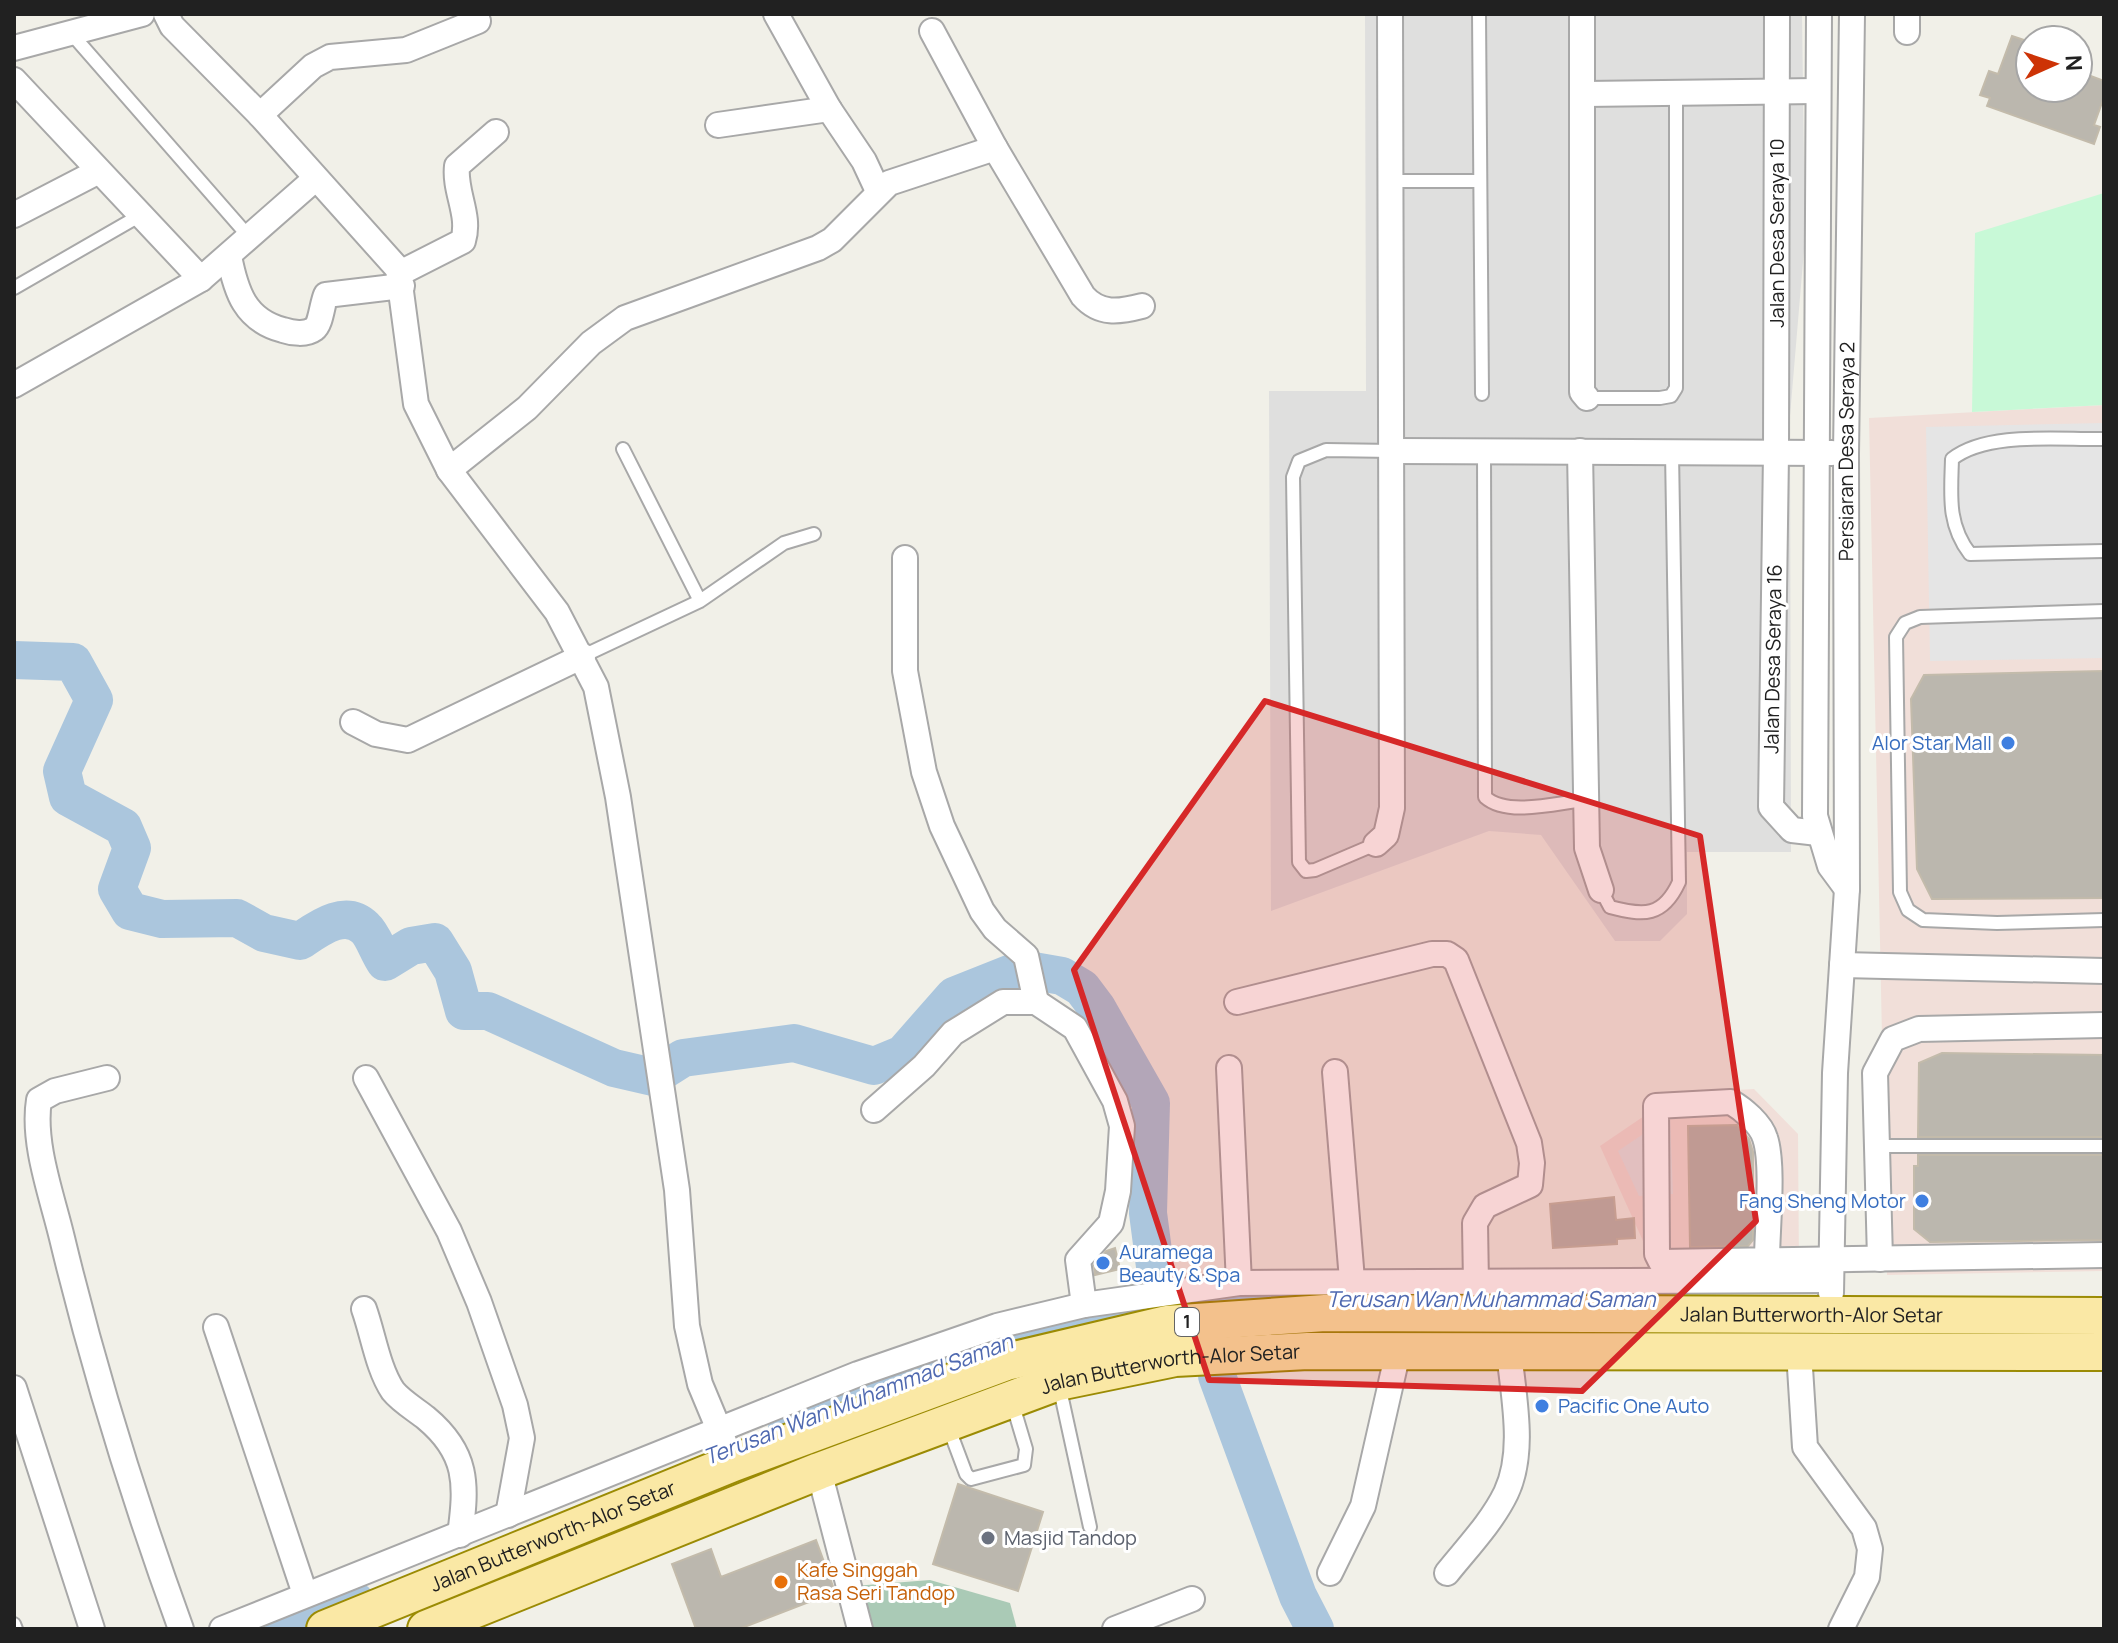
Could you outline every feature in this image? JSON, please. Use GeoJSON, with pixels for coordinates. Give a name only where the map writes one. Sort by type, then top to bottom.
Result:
{"type":"FeatureCollection","features":[{"type":"Feature","properties":{"kind":"main road","name":"Jalan Butterworth-Alor Setar"},"geometry":{"type":"LineString","coordinates":[[325,1629],[733,1463],[1006,1362],[1063,1346],[1167,1324],[1325,1313],[2104,1316]]}},
{"type":"Feature","properties":{"kind":"main road","name":"Jalan Butterworth-Alor Setar"},"geometry":{"type":"LineString","coordinates":[[426,1629],[486,1619],[819,1471],[947,1422],[1058,1382],[1175,1358],[1249,1352],[2104,1352]]}},
{"type":"Feature","properties":{"kind":"street"},"geometry":{"type":"LineString","coordinates":[[14,48],[142,14]]}},
{"type":"Feature","properties":{"kind":"street"},"geometry":{"type":"LineString","coordinates":[[166,14],[172,26],[260,115],[401,279],[416,404],[449,470],[557,612],[583,656],[596,687],[618,797],[677,1190],[687,1326],[700,1384],[733,1463]]}},
{"type":"Feature","properties":{"kind":"street"},"geometry":{"type":"LineString","coordinates":[[776,14],[829,109],[864,161],[878,191]]}},
{"type":"Feature","properties":{"kind":"street"},"geometry":{"type":"LineString","coordinates":[[1376,844],[1386,835],[1392,808],[1390,14]]}},
{"type":"Feature","properties":{"kind":"street"},"geometry":{"type":"LineString","coordinates":[[1582,14],[1585,94],[1582,392],[1587,398]]}},
{"type":"Feature","properties":{"kind":"street","name":"Jalan Desa Seraya 10"},"geometry":{"type":"LineString","coordinates":[[1776,453],[1777,14]]}},
{"type":"Feature","properties":{"kind":"street","name":"Persiaran Desa Seraya 2"},"geometry":{"type":"LineString","coordinates":[[1819,14],[1816,91],[1815,816],[1830,866],[1847,889]]}},
{"type":"Feature","properties":{"kind":"street","name":"Persiaran Desa Seraya 2"},"geometry":{"type":"LineString","coordinates":[[1832,1316],[1830,1270],[1835,1073],[1847,889],[1846,453],[1852,14]]}},
{"type":"Feature","properties":{"kind":"street"},"geometry":{"type":"LineString","coordinates":[[260,115],[313,66],[330,57],[406,50],[478,21]]}},
{"type":"Feature","properties":{"kind":"street"},"geometry":{"type":"LineString","coordinates":[[932,31],[995,148],[1092,306],[1118,311],[1142,306]]}},
{"type":"Feature","properties":{"kind":"street"},"geometry":{"type":"LineString","coordinates":[[14,80],[97,172],[201,279]]}},
{"type":"Feature","properties":{"kind":"street"},"geometry":{"type":"LineString","coordinates":[[1585,94],[1816,91]]}},
{"type":"Feature","properties":{"kind":"street"},"geometry":{"type":"LineString","coordinates":[[718,125],[829,109]]}},
{"type":"Feature","properties":{"kind":"street"},"geometry":{"type":"LineString","coordinates":[[229,256],[235,287],[247,311],[271,327],[293,333],[312,331],[317,325],[326,295],[401,279],[463,241],[465,219],[457,166],[496,132]]}},
{"type":"Feature","properties":{"kind":"street"},"geometry":{"type":"LineString","coordinates":[[449,470],[527,408],[604,331],[645,309],[818,248],[845,228],[878,191],[907,176],[995,148]]}},
{"type":"Feature","properties":{"kind":"street"},"geometry":{"type":"LineString","coordinates":[[14,215],[97,172]]}},
{"type":"Feature","properties":{"kind":"street"},"geometry":{"type":"LineString","coordinates":[[14,385],[201,279],[315,179]]}},
{"type":"Feature","properties":{"kind":"street"},"geometry":{"type":"LineString","coordinates":[[1393,451],[1846,453]]}},
{"type":"Feature","properties":{"kind":"street"},"geometry":{"type":"LineString","coordinates":[[1580,451],[1587,848],[1601,890]]}},
{"type":"Feature","properties":{"kind":"street","name":"Jalan Desa Seraya 16"},"geometry":{"type":"LineString","coordinates":[[1776,453],[1771,807],[1792,830],[1818,833]]}},
{"type":"Feature","properties":{"kind":"street"},"geometry":{"type":"LineString","coordinates":[[905,558],[905,671],[924,772],[942,826],[982,911],[995,929],[1026,956],[1036,999],[1075,1028],[1115,1101],[1122,1126],[1118,1191],[1111,1223],[1078,1260],[1084,1305]]}},
{"type":"Feature","properties":{"kind":"street"},"geometry":{"type":"LineString","coordinates":[[353,722],[376,734],[408,740],[583,656]]}},
{"type":"Feature","properties":{"kind":"street"},"geometry":{"type":"LineString","coordinates":[[1237,1002],[1432,954],[1442,953],[1456,960],[1529,1143],[1532,1163],[1530,1185],[1485,1206],[1475,1223],[1476,1284]]}},
{"type":"Feature","properties":{"kind":"street"},"geometry":{"type":"LineString","coordinates":[[1842,965],[2104,971]]}},
{"type":"Feature","properties":{"kind":"street"},"geometry":{"type":"LineString","coordinates":[[874,1110],[924,1066],[953,1033],[976,1016],[1003,1002],[1036,999]]}},
{"type":"Feature","properties":{"kind":"street"},"geometry":{"type":"LineString","coordinates":[[1880,1259],[1875,1073],[1893,1039],[1919,1029],[2104,1025]]}},
{"type":"Feature","properties":{"kind":"street"},"geometry":{"type":"LineString","coordinates":[[1229,1068],[1239,1283]]}},
{"type":"Feature","properties":{"kind":"street"},"geometry":{"type":"LineString","coordinates":[[1335,1072],[1352,1280]]}},
{"type":"Feature","properties":{"kind":"street"},"geometry":{"type":"LineString","coordinates":[[1835,1073],[1875,1073]]}},
{"type":"Feature","properties":{"kind":"street"},"geometry":{"type":"LineString","coordinates":[[107,1078],[55,1091],[39,1100],[36,1116],[49,1184],[101,1393],[131,1492],[181,1629]]}},
{"type":"Feature","properties":{"kind":"street"},"geometry":{"type":"LineString","coordinates":[[366,1078],[449,1231],[479,1302],[515,1405],[522,1438],[508,1515]]}},
{"type":"Feature","properties":{"kind":"street"},"geometry":{"type":"LineString","coordinates":[[1767,1260],[1765,1138],[1740,1108],[1720,1102],[1656,1106],[1657,1254],[1661,1262],[1694,1272],[1767,1260],[1830,1270]]}},
{"type":"Feature","properties":{"kind":"street"},"geometry":{"type":"LineString","coordinates":[[222,1629],[935,1346],[1084,1305],[1239,1283],[1352,1280],[1476,1284],[1694,1272],[1830,1270],[1880,1259],[2104,1255]]}},
{"type":"Feature","properties":{"kind":"street"},"geometry":{"type":"LineString","coordinates":[[364,1309],[394,1393],[444,1433],[455,1448],[461,1465],[465,1499],[460,1535]]}},
{"type":"Feature","properties":{"kind":"street"},"geometry":{"type":"LineString","coordinates":[[216,1327],[305,1594]]}},
{"type":"Feature","properties":{"kind":"street"},"geometry":{"type":"LineString","coordinates":[[1447,1573],[1506,1493],[1514,1464],[1515,1425],[1509,1351]]}},
{"type":"Feature","properties":{"kind":"street"},"geometry":{"type":"LineString","coordinates":[[1330,1573],[1363,1506],[1398,1352]]}},
{"type":"Feature","properties":{"kind":"street"},"geometry":{"type":"LineString","coordinates":[[1799,1352],[1805,1447],[1855,1514],[1870,1549],[1867,1577],[1841,1629]]}},
{"type":"Feature","properties":{"kind":"street"},"geometry":{"type":"LineString","coordinates":[[14,1388],[92,1629]]}},
{"type":"Feature","properties":{"kind":"street"},"geometry":{"type":"LineString","coordinates":[[819,1471],[860,1629]]}},
{"type":"Feature","properties":{"kind":"street"},"geometry":{"type":"LineString","coordinates":[[1115,1629],[1192,1599]]}},
{"type":"Feature","properties":{"kind":"lane"},"geometry":{"type":"LineString","coordinates":[[1479,14],[1482,394]]}},
{"type":"Feature","properties":{"kind":"lane"},"geometry":{"type":"LineString","coordinates":[[70,32],[250,238]]}},
{"type":"Feature","properties":{"kind":"lane"},"geometry":{"type":"LineString","coordinates":[[1587,398],[1660,398],[1671,396],[1676,388],[1676,93]]}},
{"type":"Feature","properties":{"kind":"lane"},"geometry":{"type":"LineString","coordinates":[[1391,181],[1480,181]]}},
{"type":"Feature","properties":{"kind":"lane"},"geometry":{"type":"LineString","coordinates":[[14,288],[139,216]]}},
{"type":"Feature","properties":{"kind":"lane"},"geometry":{"type":"LineString","coordinates":[[2104,439],[1989,442],[1966,448],[1952,459],[1950,514],[1958,539],[1970,554],[2104,551]]}},
{"type":"Feature","properties":{"kind":"lane"},"geometry":{"type":"LineString","coordinates":[[623,449],[700,601]]}},
{"type":"Feature","properties":{"kind":"lane"},"geometry":{"type":"LineString","coordinates":[[1376,844],[1315,870],[1306,871],[1299,862],[1293,477],[1299,461],[1326,450],[1393,451]]}},
{"type":"Feature","properties":{"kind":"lane"},"geometry":{"type":"LineString","coordinates":[[1484,451],[1485,797],[1495,806],[1508,807],[1585,800]]}},
{"type":"Feature","properties":{"kind":"lane"},"geometry":{"type":"LineString","coordinates":[[1601,890],[1610,907],[1647,913],[1670,901],[1679,882],[1672,452]]}},
{"type":"Feature","properties":{"kind":"lane"},"geometry":{"type":"LineString","coordinates":[[583,656],[700,601],[784,543],[814,534]]}},
{"type":"Feature","properties":{"kind":"lane"},"geometry":{"type":"LineString","coordinates":[[2104,611],[1920,617],[1905,623],[1896,637],[1900,892],[1908,910],[1923,920],[1997,923],[2104,920]]}},
{"type":"Feature","properties":{"kind":"lane"},"geometry":{"type":"LineString","coordinates":[[1876,1146],[2104,1146]]}},
{"type":"Feature","properties":{"kind":"lane"},"geometry":{"type":"LineString","coordinates":[[1058,1382],[1090,1527]]}},
{"type":"Feature","properties":{"kind":"lane"},"geometry":{"type":"LineString","coordinates":[[947,1422],[966,1474],[971,1479],[1024,1465],[1026,1449],[1011,1399]]}},
{"type":"Feature","properties":{"kind":"highlighted area"},"geometry":{"type":"Polygon","coordinates":[[[1265,701],[1700,836],[1756,1221],[1582,1391],[1209,1380],[1074,970],[1265,701]]]}},
{"type":"Feature","properties":{"kind":"shaded area"},"geometry":{"type":"Polygon","coordinates":[[[1365,14],[1802,14],[1805,238],[1790,416],[1791,852],[1687,852],[1687,914],[1660,941],[1615,941],[1541,835],[1489,831],[1271,911],[1269,391],[1366,391],[1365,14]]]}},
{"type":"Feature","properties":{"kind":"shaded area"},"geometry":{"type":"Polygon","coordinates":[[[2104,405],[2104,1271],[1887,1275],[1869,418],[2104,405]]]}},
{"type":"Feature","properties":{"kind":"shaded area"},"geometry":{"type":"Polygon","coordinates":[[[2104,423],[2104,658],[1930,661],[1926,427],[2104,423]]]}},
{"type":"Feature","properties":{"kind":"shaded area"},"geometry":{"type":"Polygon","coordinates":[[[1754,1089],[1798,1134],[1799,1271],[1658,1274],[1600,1146],[1678,1093],[1754,1089]]]}},
{"type":"Feature","properties":{"kind":"shaded area"},"geometry":{"type":"Polygon","coordinates":[[[1670,1116],[1673,1194],[1639,1196],[1618,1151],[1670,1116]]]}},
{"type":"Feature","properties":{"kind":"green space"},"geometry":{"type":"Polygon","coordinates":[[[2104,193],[2104,405],[1972,412],[1975,233],[2104,193]]]}},
{"type":"Feature","properties":{"kind":"green space"},"geometry":{"type":"Polygon","coordinates":[[[930,1580],[1010,1603],[1017,1629],[865,1629],[854,1586],[930,1580]]]}},
{"type":"Feature","properties":{"kind":"building"},"geometry":{"type":"Polygon","coordinates":[[[2012,36],[2014,104],[2094,104],[2094,77],[2104,81],[2104,97],[2094,125],[2100,127],[2094,144],[1987,106],[1990,98],[1980,95],[1989,71],[1998,74],[2012,36]]]}},
{"type":"Feature","properties":{"kind":"building","name":"Alor Star Mall"},"geometry":{"type":"Polygon","coordinates":[[[2104,671],[2104,898],[1932,899],[1917,869],[1911,699],[1924,675],[2104,671]]]}},
{"type":"Feature","properties":{"kind":"building"},"geometry":{"type":"Polygon","coordinates":[[[1942,1053],[2104,1055],[2104,1137],[1918,1137],[1919,1063],[1942,1053]]]}},
{"type":"Feature","properties":{"kind":"building"},"geometry":{"type":"Polygon","coordinates":[[[1737,1125],[1749,1139],[1753,1152],[1753,1240],[1748,1246],[1690,1247],[1688,1126],[1737,1125]]]}},
{"type":"Feature","properties":{"kind":"building"},"geometry":{"type":"Polygon","coordinates":[[[1918,1155],[2104,1155],[2104,1240],[1930,1242],[1914,1229],[1914,1166],[1918,1166],[1918,1155]]]}},
{"type":"Feature","properties":{"kind":"building"},"geometry":{"type":"Polygon","coordinates":[[[1614,1197],[1616,1220],[1634,1218],[1635,1238],[1617,1239],[1617,1244],[1553,1248],[1550,1204],[1614,1197]]]}},
{"type":"Feature","properties":{"kind":"building","name":"Auramega Beauty & Spa"},"geometry":{"type":"Polygon","coordinates":[[[1115,1248],[1120,1269],[1095,1275],[1094,1265],[1106,1251],[1115,1248]]]}},
{"type":"Feature","properties":{"kind":"building","name":"Masjid Tandop"},"geometry":{"type":"Polygon","coordinates":[[[958,1484],[1043,1512],[1018,1591],[933,1564],[958,1484]]]}},
{"type":"Feature","properties":{"kind":"building"},"geometry":{"type":"Polygon","coordinates":[[[816,1540],[835,1592],[739,1629],[696,1629],[672,1564],[711,1549],[721,1577],[816,1540]]]}},
{"type":"Feature","properties":{"kind":"waterway"},"geometry":{"type":"LineString","coordinates":[[14,660],[73,662],[94,700],[62,771],[68,797],[123,827],[132,848],[117,889],[130,911],[162,919],[237,918],[264,933],[300,941],[332,922],[349,920],[368,931],[385,962],[411,946],[435,942],[453,971],[464,1011],[488,1011],[614,1068],[653,1077],[683,1058],[794,1043],[874,1066],[903,1054],[954,996],[1022,969],[1062,976],[1082,988],[1097,1008],[1151,1103],[1148,1213],[1156,1274]]}},
{"type":"Feature","properties":{"kind":"waterway","name":"Terusan Wan Muhammad Saman"},"geometry":{"type":"LineString","coordinates":[[779,1428],[936,1362],[1027,1333],[1145,1310],[1225,1301],[1304,1298]]}},
{"type":"Feature","properties":{"kind":"waterway"},"geometry":{"type":"LineString","coordinates":[[1217,1376],[1298,1596],[1315,1629]]}},
{"type":"Feature","properties":{"kind":"waterway","name":"Terusan Wan Muhammad Saman"},"geometry":{"type":"LineString","coordinates":[[276,1629],[361,1595]]}},
{"type":"Feature","properties":{"kind":"place","name":"Alor Star Mall"},"geometry":{"type":"Point","coordinates":[2008,743]}},
{"type":"Feature","properties":{"kind":"place","name":"Fang Sheng Motor"},"geometry":{"type":"Point","coordinates":[1922,1201]}},
{"type":"Feature","properties":{"kind":"place","name":"Auramega Beauty & Spa"},"geometry":{"type":"Point","coordinates":[1103,1263]}},
{"type":"Feature","properties":{"kind":"place","name":"Pacific One Auto"},"geometry":{"type":"Point","coordinates":[1542,1406]}},
{"type":"Feature","properties":{"kind":"place","name":"Masjid Tandop"},"geometry":{"type":"Point","coordinates":[988,1538]}},
{"type":"Feature","properties":{"kind":"place","name":"Kafe Singgah Rasa Seri Tandop"},"geometry":{"type":"Point","coordinates":[781,1582]}}]}
